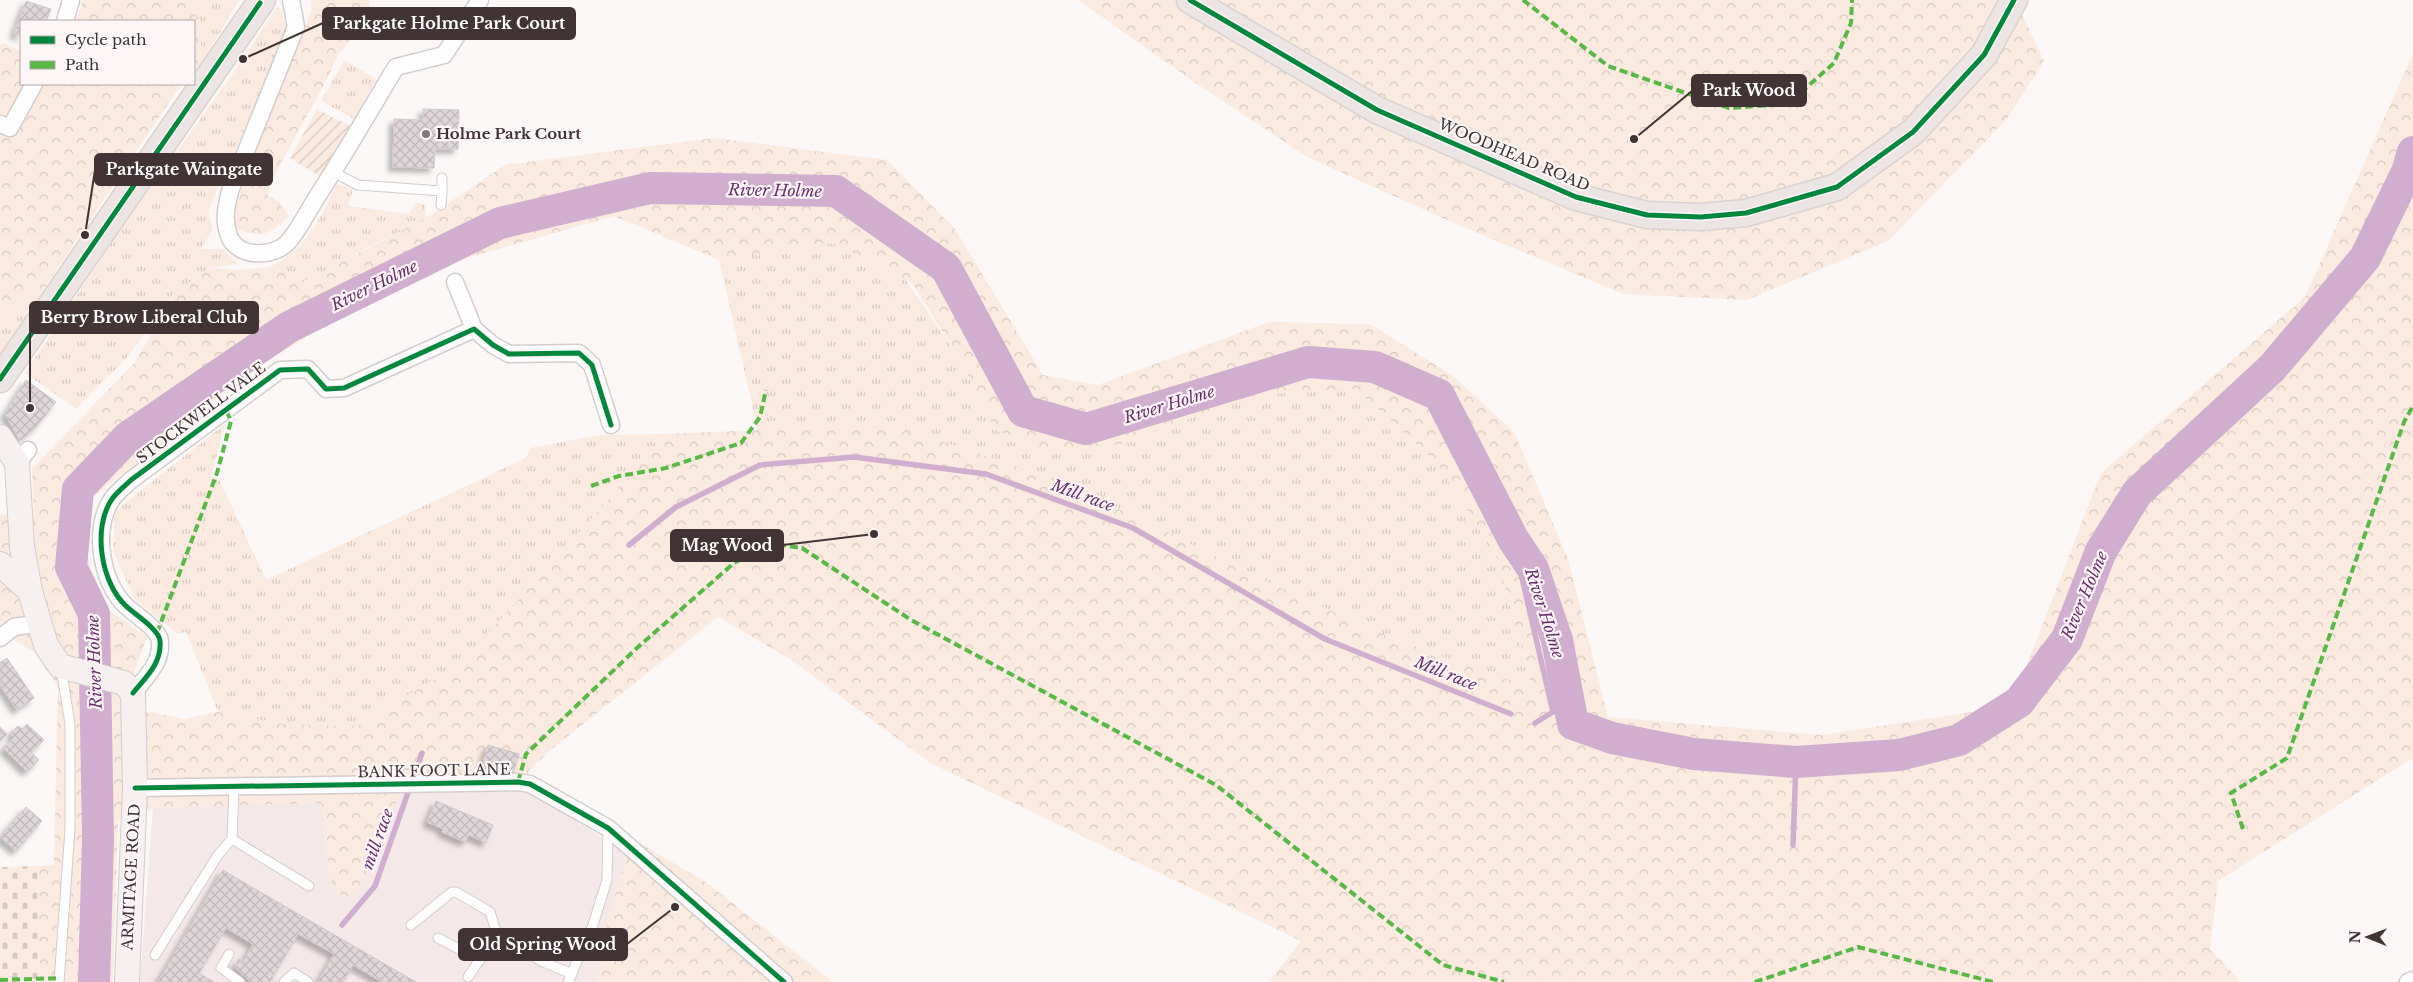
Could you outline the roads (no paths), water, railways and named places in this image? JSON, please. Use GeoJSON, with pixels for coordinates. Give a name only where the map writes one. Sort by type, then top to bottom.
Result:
{"type":"FeatureCollection","features":[{"type":"Feature","properties":{"kind":"main road"},"geometry":{"type":"LineString","coordinates":[[0,379],[262,0]]}},
{"type":"Feature","properties":{"kind":"main road","name":"WOODHEAD ROAD"},"geometry":{"type":"LineString","coordinates":[[1190,0],[1377,110],[1576,197],[1647,215],[1701,217],[1746,213],[1837,187],[1913,132],[1984,55],[2014,0]]}},
{"type":"Feature","properties":{"kind":"main road"},"geometry":{"type":"LineString","coordinates":[[0,437],[22,456],[22,547],[30,591],[46,645],[67,668],[124,686]]}},
{"type":"Feature","properties":{"kind":"main road"},"geometry":{"type":"LineString","coordinates":[[0,564],[30,591]]}},
{"type":"Feature","properties":{"kind":"main road","name":"ARMITAGE ROAD"},"geometry":{"type":"LineString","coordinates":[[124,686],[135,788],[127,982]]}},
{"type":"Feature","properties":{"kind":"street"},"geometry":{"type":"LineString","coordinates":[[65,20],[71,0]]}},
{"type":"Feature","properties":{"kind":"street"},"geometry":{"type":"LineString","coordinates":[[291,0],[296,28],[230,191],[224,216],[230,238],[235,246],[252,253],[266,254],[287,244],[396,67],[444,55],[480,0]]}},
{"type":"Feature","properties":{"kind":"street"},"geometry":{"type":"LineString","coordinates":[[0,124],[10,128],[33,85]]}},
{"type":"Feature","properties":{"kind":"street"},"geometry":{"type":"LineString","coordinates":[[455,282],[474,329],[493,345],[509,354],[578,353],[592,365],[611,425]]}},
{"type":"Feature","properties":{"kind":"street","name":"STOCKWELL VALE"},"geometry":{"type":"LineString","coordinates":[[124,686],[157,665],[160,640],[157,633],[124,604],[107,579],[102,550],[103,519],[112,500],[131,480],[280,370],[308,369],[326,389],[344,388],[474,329]]}},
{"type":"Feature","properties":{"kind":"street"},"geometry":{"type":"LineString","coordinates":[[0,638],[14,627],[40,623]]}},
{"type":"Feature","properties":{"kind":"street","name":"BANK FOOT LANE"},"geometry":{"type":"LineString","coordinates":[[135,788],[518,782],[530,784],[608,828],[784,982]]}},
{"type":"Feature","properties":{"kind":"street"},"geometry":{"type":"LineString","coordinates":[[2408,982],[2413,980]]}},
{"type":"Feature","properties":{"kind":"lane"},"geometry":{"type":"LineString","coordinates":[[333,172],[358,185],[442,191]]}},
{"type":"Feature","properties":{"kind":"lane"},"geometry":{"type":"LineString","coordinates":[[442,178],[442,205]]}},
{"type":"Feature","properties":{"kind":"lane"},"geometry":{"type":"LineString","coordinates":[[59,982],[70,829],[70,724],[67,668]]}},
{"type":"Feature","properties":{"kind":"lane"},"geometry":{"type":"LineString","coordinates":[[155,955],[218,855],[232,839],[234,787]]}},
{"type":"Feature","properties":{"kind":"lane"},"geometry":{"type":"LineString","coordinates":[[411,925],[452,892],[490,912],[497,934],[570,978],[593,925],[607,880],[608,828]]}},
{"type":"Feature","properties":{"kind":"lane"},"geometry":{"type":"LineString","coordinates":[[232,839],[309,886]]}},
{"type":"Feature","properties":{"kind":"lane"},"geometry":{"type":"LineString","coordinates":[[468,977],[497,934]]}},
{"type":"Feature","properties":{"kind":"lane"},"geometry":{"type":"LineString","coordinates":[[438,938],[480,960]]}},
{"type":"Feature","properties":{"kind":"lane"},"geometry":{"type":"LineString","coordinates":[[229,954],[221,968],[240,982]]}},
{"type":"Feature","properties":{"kind":"lane"},"geometry":{"type":"LineString","coordinates":[[284,982],[294,973],[308,982]]}},
{"type":"Feature","properties":{"kind":"waterway","name":"River Holme"},"geometry":{"type":"LineString","coordinates":[[94,982],[98,838],[94,614],[71,567],[78,489],[128,437],[289,327],[500,223],[650,188],[836,191],[946,268],[1023,411],[1086,429],[1308,362],[1375,367],[1439,395],[1513,539],[1533,569],[1557,640],[1573,724],[1612,738],[1694,754],[1796,762],[1899,755],[1959,740],[2019,702],[2067,639],[2101,551],[2137,493],[2272,368],[2365,258],[2407,172],[2413,152]]}},
{"type":"Feature","properties":{"kind":"waterway","name":"Mill race"},"geometry":{"type":"LineString","coordinates":[[629,545],[676,507],[760,465],[854,457],[986,474],[1133,528],[1325,639],[1511,714]]}},
{"type":"Feature","properties":{"kind":"waterway","name":"Mill race"},"geometry":{"type":"LineString","coordinates":[[1513,539],[1553,712],[1535,723]]}},
{"type":"Feature","properties":{"kind":"waterway","name":"mill race"},"geometry":{"type":"LineString","coordinates":[[342,925],[375,886],[422,753]]}},
{"type":"Feature","properties":{"kind":"waterway"},"geometry":{"type":"LineString","coordinates":[[1793,845],[1796,762]]}},
{"type":"Feature","properties":{"kind":"place","name":"Parkgate Holme Park Court"},"geometry":{"type":"Point","coordinates":[243,59]}},
{"type":"Feature","properties":{"kind":"place","name":"Holme Park Court"},"geometry":{"type":"Point","coordinates":[426,134]}},
{"type":"Feature","properties":{"kind":"place","name":"Park Wood"},"geometry":{"type":"Point","coordinates":[1634,139]}},
{"type":"Feature","properties":{"kind":"place","name":"Parkgate Waingate"},"geometry":{"type":"Point","coordinates":[85,235]}},
{"type":"Feature","properties":{"kind":"place","name":"Berry Brow Liberal Club"},"geometry":{"type":"Point","coordinates":[30,408]}},
{"type":"Feature","properties":{"kind":"place","name":"Mag Wood"},"geometry":{"type":"Point","coordinates":[874,534]}},
{"type":"Feature","properties":{"kind":"place","name":"Old Spring Wood"},"geometry":{"type":"Point","coordinates":[675,907]}}]}
